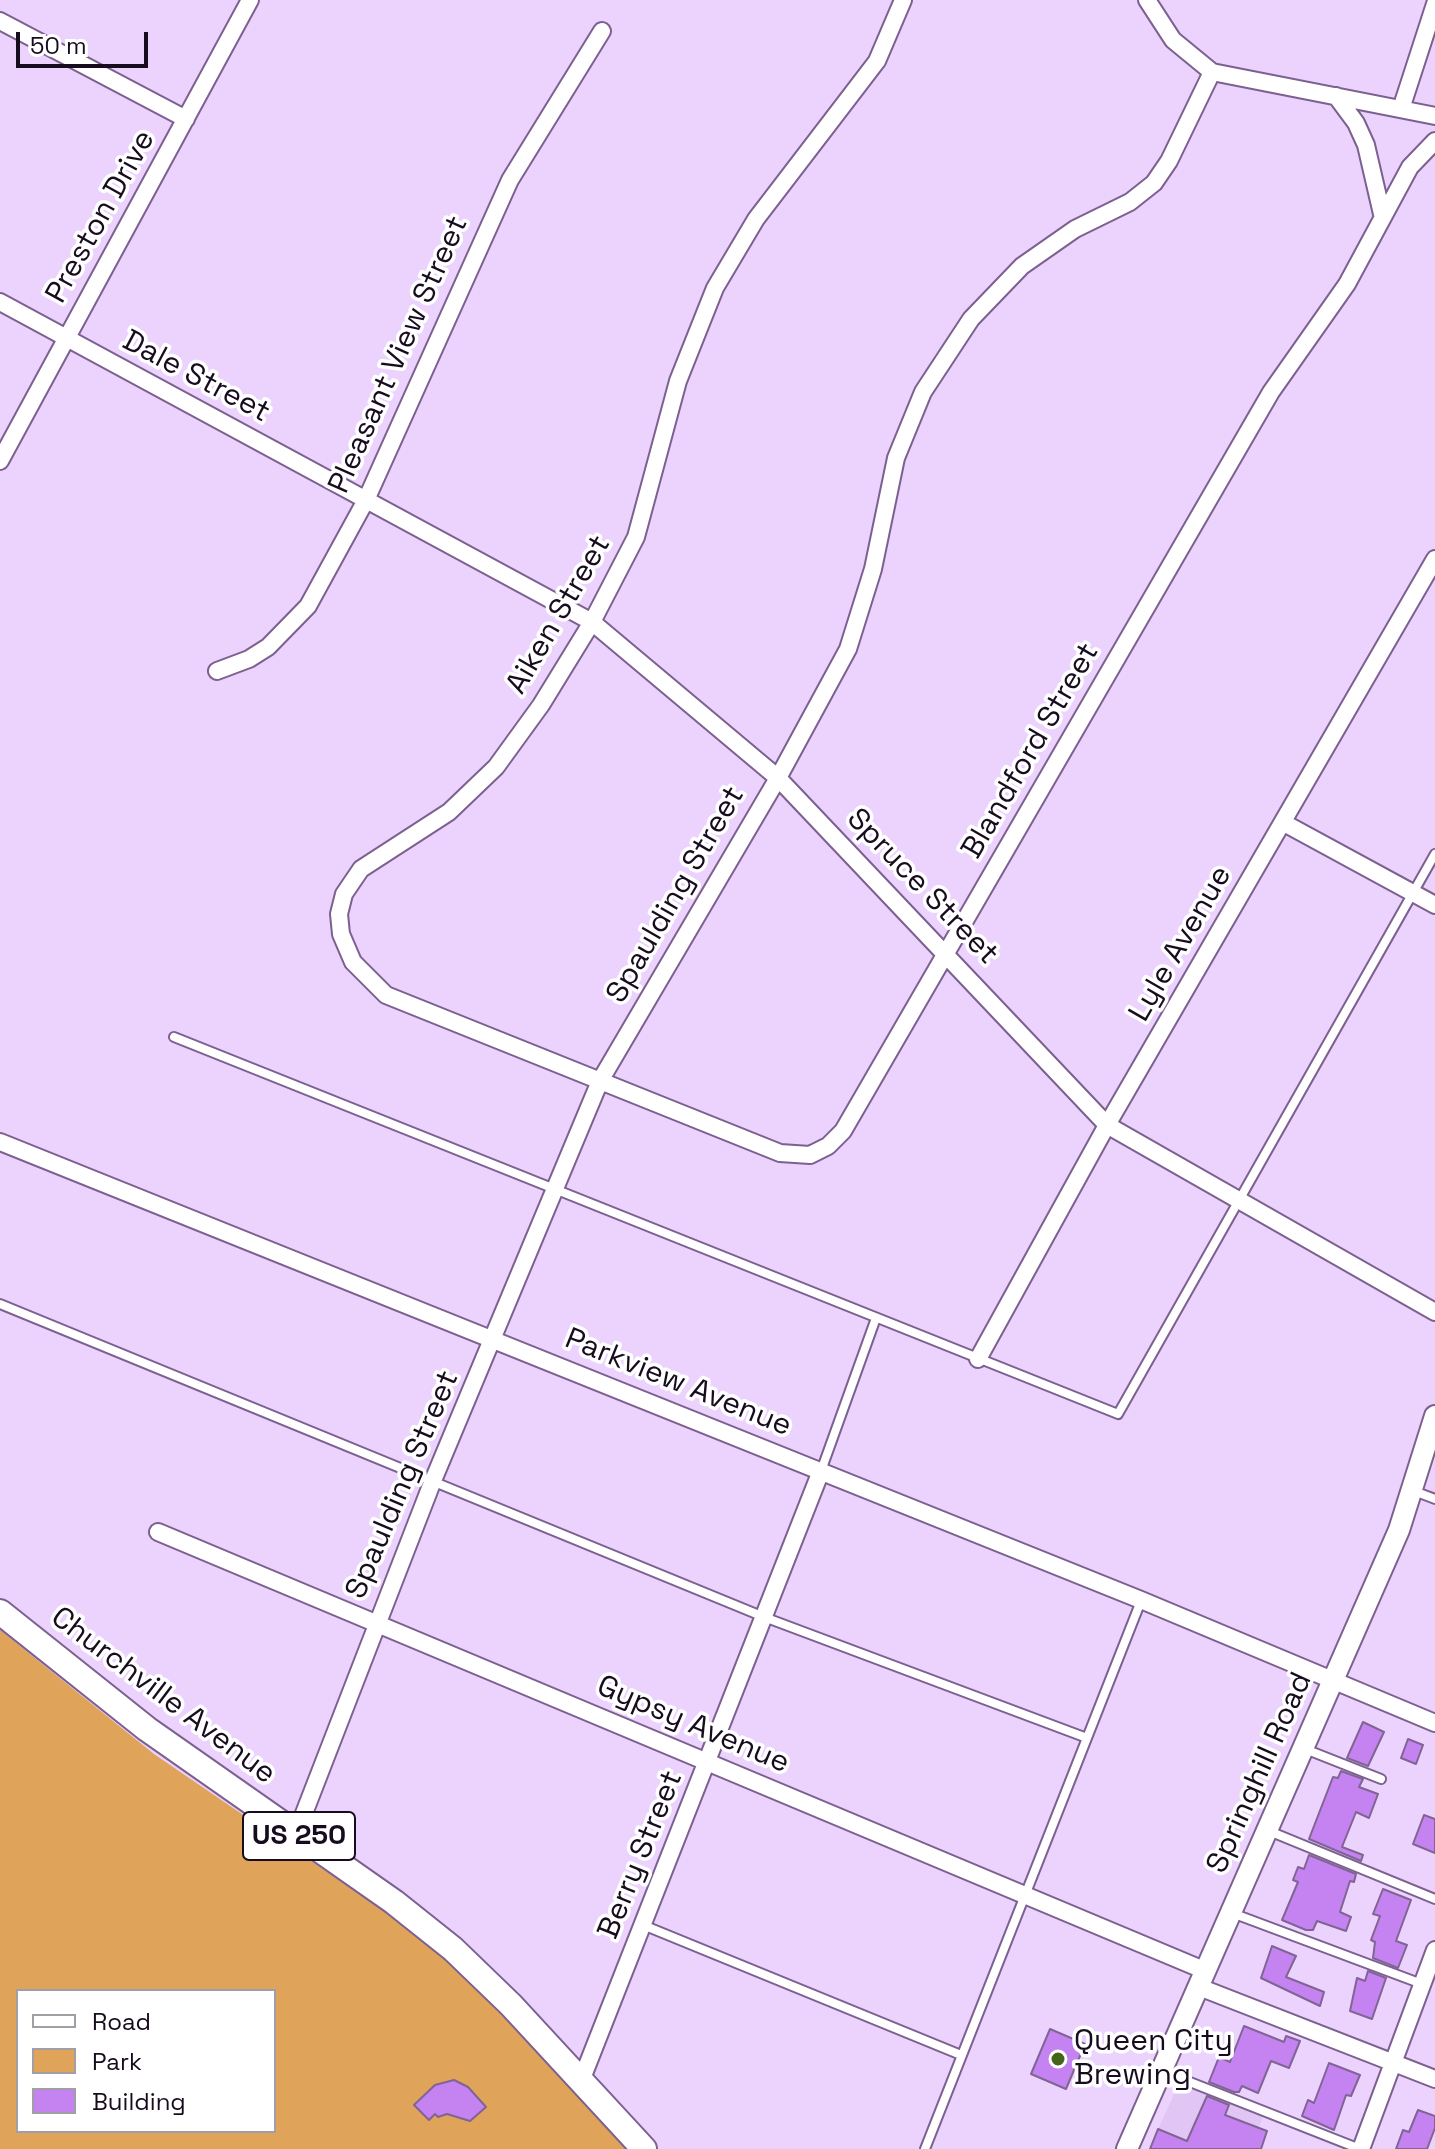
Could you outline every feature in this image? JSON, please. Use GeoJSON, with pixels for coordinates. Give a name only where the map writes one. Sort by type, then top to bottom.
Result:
{"type":"FeatureCollection","features":[{"type":"Feature","properties":{"kind":"main road","name":"Churchville Avenue"},"geometry":{"type":"LineString","coordinates":[[0,1612],[147,1729],[394,1902],[453,1949],[644,2149]]}},
{"type":"Feature","properties":{"kind":"street","name":"Preston Drive"},"geometry":{"type":"LineString","coordinates":[[0,461],[250,0]]}},
{"type":"Feature","properties":{"kind":"street","name":"Aiken Street"},"geometry":{"type":"LineString","coordinates":[[600,1081],[386,995],[353,962],[344,943],[339,920],[344,894],[361,869],[449,812],[496,767],[541,705],[592,622],[636,537],[678,381],[715,288],[756,219],[877,61],[903,0]]}},
{"type":"Feature","properties":{"kind":"street"},"geometry":{"type":"LineString","coordinates":[[1147,0],[1180,48],[1212,72],[1435,116]]}},
{"type":"Feature","properties":{"kind":"street"},"geometry":{"type":"LineString","coordinates":[[1401,109],[1435,4]]}},
{"type":"Feature","properties":{"kind":"street"},"geometry":{"type":"LineString","coordinates":[[0,21],[186,119]]}},
{"type":"Feature","properties":{"kind":"street","name":"Pleasant View Street"},"geometry":{"type":"LineString","coordinates":[[217,671],[259,654],[308,606],[366,500],[510,180],[602,31]]}},
{"type":"Feature","properties":{"kind":"street","name":"Spaulding Street"},"geometry":{"type":"LineString","coordinates":[[296,1834],[375,1623],[600,1081],[778,778],[856,629],[896,458],[916,406],[947,351],[979,309],[1022,266],[1068,233],[1130,202],[1154,183],[1169,161],[1212,72]]}},
{"type":"Feature","properties":{"kind":"street"},"geometry":{"type":"LineString","coordinates":[[1336,96],[1356,123],[1366,145],[1382,214]]}},
{"type":"Feature","properties":{"kind":"street","name":"Blandford Street"},"geometry":{"type":"LineString","coordinates":[[600,1081],[780,1153],[797,1156],[820,1151],[843,1131],[1271,392],[1347,284],[1410,167],[1435,141]]}},
{"type":"Feature","properties":{"kind":"street","name":"Dale Street"},"geometry":{"type":"LineString","coordinates":[[0,302],[366,500]]}},
{"type":"Feature","properties":{"kind":"street","name":"Spruce Street"},"geometry":{"type":"LineString","coordinates":[[366,500],[592,622],[778,778],[1107,1125],[1435,1312]]}},
{"type":"Feature","properties":{"kind":"street","name":"Lyle Avenue"},"geometry":{"type":"LineString","coordinates":[[978,1359],[1107,1125],[1435,559]]}},
{"type":"Feature","properties":{"kind":"street"},"geometry":{"type":"LineString","coordinates":[[1284,823],[1435,905]]}},
{"type":"Feature","properties":{"kind":"street","name":"Parkview Avenue"},"geometry":{"type":"LineString","coordinates":[[0,1142],[1141,1600],[1435,1723]]}},
{"type":"Feature","properties":{"kind":"street","name":"Springhill Road"},"geometry":{"type":"LineString","coordinates":[[1127,2149],[1269,1831],[1414,1491],[1435,1416]]}},
{"type":"Feature","properties":{"kind":"street","name":"Berry Street"},"geometry":{"type":"LineString","coordinates":[[581,2081],[821,1471]]}},
{"type":"Feature","properties":{"kind":"street","name":"Gypsy Avenue"},"geometry":{"type":"LineString","coordinates":[[158,1532],[1025,1894],[1202,1979],[1435,2079]]}},
{"type":"Feature","properties":{"kind":"street"},"geometry":{"type":"LineString","coordinates":[[1360,2149],[1435,1950]]}},
{"type":"Feature","properties":{"kind":"lane"},"geometry":{"type":"LineString","coordinates":[[174,1037],[1118,1414],[1435,854]]}},
{"type":"Feature","properties":{"kind":"lane"},"geometry":{"type":"LineString","coordinates":[[0,1304],[764,1617],[1087,1738]]}},
{"type":"Feature","properties":{"kind":"lane"},"geometry":{"type":"LineString","coordinates":[[821,1471],[876,1318]]}},
{"type":"Feature","properties":{"kind":"lane"},"geometry":{"type":"LineString","coordinates":[[1414,1491],[1435,1499]]}},
{"type":"Feature","properties":{"kind":"lane"},"geometry":{"type":"LineString","coordinates":[[925,2149],[1141,1600]]}},
{"type":"Feature","properties":{"kind":"lane"},"geometry":{"type":"LineString","coordinates":[[1305,1748],[1381,1779]]}},
{"type":"Feature","properties":{"kind":"lane"},"geometry":{"type":"LineString","coordinates":[[1269,1831],[1435,1899]]}},
{"type":"Feature","properties":{"kind":"lane"},"geometry":{"type":"LineString","coordinates":[[1231,1913],[1422,1984]]}},
{"type":"Feature","properties":{"kind":"lane"},"geometry":{"type":"LineString","coordinates":[[643,1925],[961,2055]]}},
{"type":"Feature","properties":{"kind":"lane"},"geometry":{"type":"LineString","coordinates":[[1162,2071],[1360,2149]]}},
{"type":"Feature","properties":{"kind":"shaded area"},"geometry":{"type":"Polygon","coordinates":[[[1182,2077],[1266,2109],[1250,2149],[1149,2149],[1182,2077]]]}},
{"type":"Feature","properties":{"kind":"green space"},"geometry":{"type":"Polygon","coordinates":[[[0,1630],[154,1754],[381,1909],[440,1955],[496,2007],[627,2149],[0,2149],[0,1630]]]}},
{"type":"Feature","properties":{"kind":"building"},"geometry":{"type":"Polygon","coordinates":[[[1363,1722],[1384,1732],[1368,1766],[1347,1758],[1363,1722]]]}},
{"type":"Feature","properties":{"kind":"building"},"geometry":{"type":"Polygon","coordinates":[[[1408,1739],[1423,1745],[1416,1764],[1401,1758],[1408,1739]]]}},
{"type":"Feature","properties":{"kind":"building"},"geometry":{"type":"Polygon","coordinates":[[[1341,1771],[1363,1779],[1359,1787],[1378,1794],[1369,1818],[1356,1812],[1342,1847],[1363,1855],[1361,1861],[1309,1839],[1333,1777],[1338,1778],[1341,1771]]]}},
{"type":"Feature","properties":{"kind":"building"},"geometry":{"type":"Polygon","coordinates":[[[1424,1815],[1435,1819],[1435,1853],[1413,1844],[1424,1815]]]}},
{"type":"Feature","properties":{"kind":"building"},"geometry":{"type":"Polygon","coordinates":[[[1309,1855],[1356,1874],[1354,1882],[1350,1881],[1340,1912],[1351,1917],[1346,1931],[1317,1921],[1313,1930],[1306,1930],[1282,1920],[1298,1882],[1293,1880],[1298,1867],[1304,1869],[1309,1855]]]}},
{"type":"Feature","properties":{"kind":"building"},"geometry":{"type":"Polygon","coordinates":[[[1383,1889],[1411,1900],[1396,1941],[1407,1945],[1398,1968],[1373,1958],[1375,1942],[1371,1940],[1380,1916],[1373,1914],[1383,1889]]]}},
{"type":"Feature","properties":{"kind":"building"},"geometry":{"type":"Polygon","coordinates":[[[1272,1946],[1296,1956],[1286,1977],[1324,1992],[1320,2006],[1261,1978],[1272,1946]]]}},
{"type":"Feature","properties":{"kind":"building"},"geometry":{"type":"Polygon","coordinates":[[[1368,1971],[1386,1978],[1372,2019],[1350,2011],[1357,1978],[1365,1981],[1368,1971]]]}},
{"type":"Feature","properties":{"kind":"building"},"geometry":{"type":"Polygon","coordinates":[[[1244,2026],[1284,2042],[1286,2036],[1300,2041],[1289,2068],[1271,2061],[1258,2093],[1242,2086],[1239,2092],[1234,2092],[1209,2082],[1219,2057],[1230,2062],[1244,2026]]]}},
{"type":"Feature","properties":{"kind":"building","name":"Queen City Brewing"},"geometry":{"type":"Polygon","coordinates":[[[1050,2029],[1085,2044],[1066,2089],[1031,2074],[1050,2029]]]}},
{"type":"Feature","properties":{"kind":"building"},"geometry":{"type":"Polygon","coordinates":[[[1329,2063],[1360,2075],[1351,2096],[1346,2095],[1334,2130],[1302,2116],[1308,2100],[1314,2103],[1329,2063]]]}},
{"type":"Feature","properties":{"kind":"building"},"geometry":{"type":"Polygon","coordinates":[[[454,2080],[468,2087],[486,2107],[470,2121],[447,2114],[438,2117],[435,2114],[429,2120],[414,2105],[435,2085],[454,2080]]]}},
{"type":"Feature","properties":{"kind":"building"},"geometry":{"type":"Polygon","coordinates":[[[1207,2096],[1229,2105],[1225,2115],[1267,2131],[1261,2149],[1150,2149],[1158,2129],[1187,2141],[1207,2096]]]}},
{"type":"Feature","properties":{"kind":"building"},"geometry":{"type":"Polygon","coordinates":[[[1418,2110],[1435,2116],[1435,2128],[1427,2149],[1396,2149],[1403,2130],[1409,2132],[1418,2110]]]}},
{"type":"Feature","properties":{"kind":"place","name":"Queen City Brewing"},"geometry":{"type":"Point","coordinates":[1058,2059]}}]}
